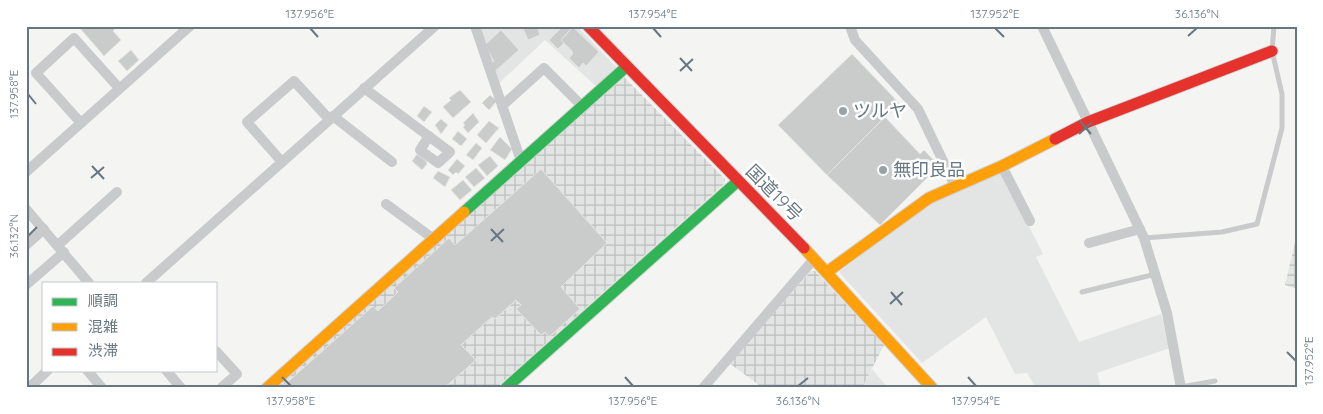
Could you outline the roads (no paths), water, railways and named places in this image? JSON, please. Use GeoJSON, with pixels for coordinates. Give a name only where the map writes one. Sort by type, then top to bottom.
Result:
{"type":"FeatureCollection","features":[{"type":"Feature","properties":{"kind":"main road","name":"国道19号"},"geometry":{"type":"LineString","coordinates":[[588,26],[827,272],[932,388]]}},
{"type":"Feature","properties":{"kind":"main road"},"geometry":{"type":"LineString","coordinates":[[827,272],[928,198],[1002,166],[1088,122],[1272,51]]}},
{"type":"Feature","properties":{"kind":"main road"},"geometry":{"type":"LineString","coordinates":[[267,388],[435,240],[626,67]]}},
{"type":"Feature","properties":{"kind":"main road"},"geometry":{"type":"LineString","coordinates":[[506,388],[738,181]]}},
{"type":"Feature","properties":{"kind":"street"},"geometry":{"type":"LineString","coordinates":[[26,172],[190,26]]}},
{"type":"Feature","properties":{"kind":"street"},"geometry":{"type":"LineString","coordinates":[[147,282],[435,26]]}},
{"type":"Feature","properties":{"kind":"street"},"geometry":{"type":"LineString","coordinates":[[475,26],[521,161]]}},
{"type":"Feature","properties":{"kind":"street"},"geometry":{"type":"LineString","coordinates":[[850,26],[856,40],[918,109],[955,186]]}},
{"type":"Feature","properties":{"kind":"street"},"geometry":{"type":"LineString","coordinates":[[1042,26],[1142,234],[1167,313],[1181,387]]}},
{"type":"Feature","properties":{"kind":"street"},"geometry":{"type":"LineString","coordinates":[[81,123],[36,73],[74,38],[119,88]]}},
{"type":"Feature","properties":{"kind":"street"},"geometry":{"type":"LineString","coordinates":[[502,106],[544,68],[582,106]]}},
{"type":"Feature","properties":{"kind":"street"},"geometry":{"type":"LineString","coordinates":[[282,162],[247,122],[294,81],[331,118],[392,162]]}},
{"type":"Feature","properties":{"kind":"street"},"geometry":{"type":"LineString","coordinates":[[364,88],[429,136]]}},
{"type":"Feature","properties":{"kind":"street"},"geometry":{"type":"LineString","coordinates":[[1002,166],[1030,221]]}},
{"type":"Feature","properties":{"kind":"street"},"geometry":{"type":"LineString","coordinates":[[26,285],[117,192]]}},
{"type":"Feature","properties":{"kind":"street"},"geometry":{"type":"LineString","coordinates":[[386,204],[435,240]]}},
{"type":"Feature","properties":{"kind":"street"},"geometry":{"type":"LineString","coordinates":[[26,209],[89,282]]}},
{"type":"Feature","properties":{"kind":"street"},"geometry":{"type":"LineString","coordinates":[[26,245],[44,229]]}},
{"type":"Feature","properties":{"kind":"street"},"geometry":{"type":"LineString","coordinates":[[1089,243],[1142,234]]}},
{"type":"Feature","properties":{"kind":"street"},"geometry":{"type":"LineString","coordinates":[[703,388],[814,259]]}},
{"type":"Feature","properties":{"kind":"street"},"geometry":{"type":"LineString","coordinates":[[218,353],[237,374],[222,388]]}},
{"type":"Feature","properties":{"kind":"street"},"geometry":{"type":"LineString","coordinates":[[29,388],[46,372]]}},
{"type":"Feature","properties":{"kind":"street"},"geometry":{"type":"LineString","coordinates":[[89,372],[102,388]]}},
{"type":"Feature","properties":{"kind":"street"},"geometry":{"type":"LineString","coordinates":[[168,372],[181,388]]}},
{"type":"Feature","properties":{"kind":"lane"},"geometry":{"type":"LineString","coordinates":[[1142,234],[1222,232],[1258,224],[1282,128],[1282,94],[1272,51],[1274,26]]}},
{"type":"Feature","properties":{"kind":"lane"},"geometry":{"type":"LineString","coordinates":[[1082,292],[1156,274]]}},
{"type":"Feature","properties":{"kind":"lane"},"geometry":{"type":"LineString","coordinates":[[1181,387],[1215,380]]}},
{"type":"Feature","properties":{"kind":"place","name":"ツルヤ"},"geometry":{"type":"Point","coordinates":[843,111]}},
{"type":"Feature","properties":{"kind":"place","name":"無印良品"},"geometry":{"type":"Point","coordinates":[883,170]}}]}
